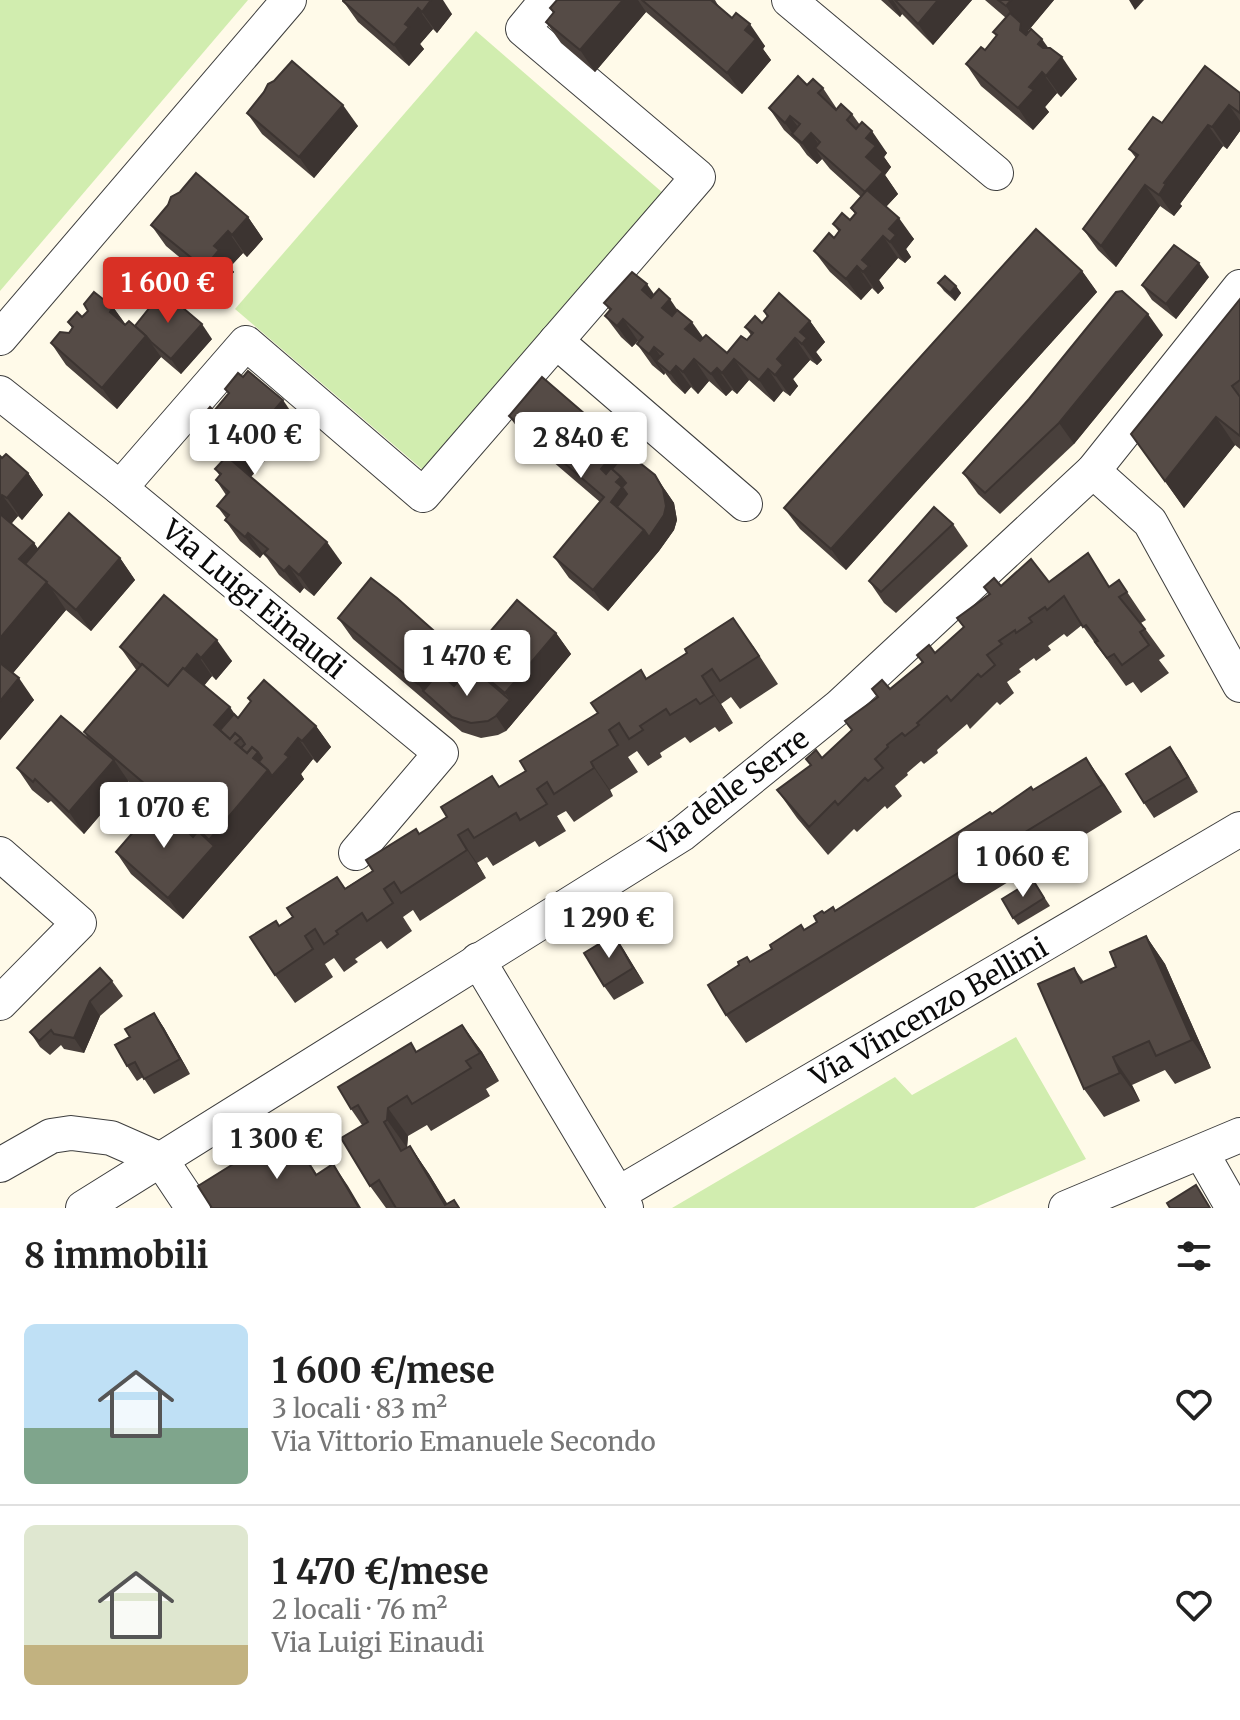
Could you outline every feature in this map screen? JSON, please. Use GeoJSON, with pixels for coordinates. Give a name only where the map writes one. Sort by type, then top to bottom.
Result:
{"type":"FeatureCollection","features":[{"type":"Feature","properties":{"kind":"street"},"geometry":{"type":"LineString","coordinates":[[0,338],[289,0]]}},
{"type":"Feature","properties":{"kind":"street"},"geometry":{"type":"LineString","coordinates":[[120,488],[246,343],[423,495],[698,177],[523,29],[547,0]]}},
{"type":"Feature","properties":{"kind":"street"},"geometry":{"type":"LineString","coordinates":[[789,0],[996,173]]}},
{"type":"Feature","properties":{"kind":"street","name":"Via delle Serre"},"geometry":{"type":"LineString","coordinates":[[83,1208],[682,834],[840,706],[1093,471],[1240,287]]}},
{"type":"Feature","properties":{"kind":"street"},"geometry":{"type":"LineString","coordinates":[[556,341],[745,504]]}},
{"type":"Feature","properties":{"kind":"street","name":"Via Luigi Einaudi"},"geometry":{"type":"LineString","coordinates":[[0,393],[441,753],[356,853]]}},
{"type":"Feature","properties":{"kind":"street"},"geometry":{"type":"LineString","coordinates":[[1093,471],[1150,522],[1240,685]]}},
{"type":"Feature","properties":{"kind":"street","name":"Via Vincenzo Bellini"},"geometry":{"type":"LineString","coordinates":[[622,1201],[1240,829]]}},
{"type":"Feature","properties":{"kind":"street"},"geometry":{"type":"LineString","coordinates":[[0,854],[79,923],[0,1003]]}},
{"type":"Feature","properties":{"kind":"street"},"geometry":{"type":"LineString","coordinates":[[478,960],[622,1201]]}},
{"type":"Feature","properties":{"kind":"street"},"geometry":{"type":"LineString","coordinates":[[0,1165],[51,1136],[71,1133],[111,1138],[161,1160],[193,1208]]}},
{"type":"Feature","properties":{"kind":"street"},"geometry":{"type":"LineString","coordinates":[[1066,1208],[1240,1135]]}},
{"type":"Feature","properties":{"kind":"street"},"geometry":{"type":"LineString","coordinates":[[1201,1152],[1233,1208]]}},
{"type":"Feature","properties":{"kind":"green space"},"geometry":{"type":"Polygon","coordinates":[[[0,0],[248,0],[0,291],[0,0]]]}},
{"type":"Feature","properties":{"kind":"green space"},"geometry":{"type":"Polygon","coordinates":[[[476,31],[663,193],[423,470],[235,309],[476,31]]]}},
{"type":"Feature","properties":{"kind":"green space"},"geometry":{"type":"Polygon","coordinates":[[[1016,1037],[1086,1159],[974,1208],[672,1208],[895,1077],[912,1095],[1016,1037]]]}},
{"type":"Feature","properties":{"kind":"building"},"geometry":{"type":"Polygon","coordinates":[[[343,0],[431,0],[422,12],[418,8],[405,24],[409,27],[394,45],[343,0]]]}},
{"type":"Feature","properties":{"kind":"building"},"geometry":{"type":"Polygon","coordinates":[[[557,0],[623,0],[580,50],[546,22],[554,12],[550,8],[557,0]]]}},
{"type":"Feature","properties":{"kind":"building"},"geometry":{"type":"Polygon","coordinates":[[[642,0],[711,0],[732,18],[736,13],[750,24],[745,30],[756,39],[727,73],[642,0]]]}},
{"type":"Feature","properties":{"kind":"building"},"geometry":{"type":"Polygon","coordinates":[[[895,0],[938,0],[918,24],[895,0]]]}},
{"type":"Feature","properties":{"kind":"building"},"geometry":{"type":"Polygon","coordinates":[[[1010,13],[1021,23],[1020,30],[1026,35],[1031,29],[1042,39],[1038,44],[1062,57],[1046,76],[1042,72],[1029,87],[1034,90],[1018,108],[966,64],[981,47],[985,50],[997,35],[993,32],[1010,13]]]}},
{"type":"Feature","properties":{"kind":"building"},"geometry":{"type":"Polygon","coordinates":[[[292,61],[343,105],[299,157],[247,113],[268,84],[292,61]]]}},
{"type":"Feature","properties":{"kind":"building"},"geometry":{"type":"Polygon","coordinates":[[[1205,66],[1240,93],[1240,113],[1229,105],[1212,127],[1208,125],[1164,183],[1159,195],[1145,185],[1101,246],[1083,229],[1138,155],[1129,149],[1153,117],[1162,123],[1205,66]]]}},
{"type":"Feature","properties":{"kind":"building"},"geometry":{"type":"Polygon","coordinates":[[[798,76],[807,85],[813,79],[823,88],[818,93],[836,110],[841,104],[852,114],[847,120],[856,129],[862,122],[872,131],[866,138],[876,146],[866,157],[883,172],[865,192],[815,148],[820,142],[811,133],[802,143],[792,134],[800,124],[790,116],[785,123],[769,108],[798,76]]]}},
{"type":"Feature","properties":{"kind":"building"},"geometry":{"type":"Polygon","coordinates":[[[196,173],[248,217],[232,235],[228,231],[214,246],[219,250],[204,268],[151,225],[171,197],[180,192],[196,173]]]}},
{"type":"Feature","properties":{"kind":"building"},"geometry":{"type":"Polygon","coordinates":[[[867,190],[899,218],[889,229],[896,235],[890,242],[883,236],[862,260],[869,266],[863,272],[857,266],[846,279],[814,251],[829,233],[834,238],[840,230],[833,224],[842,213],[850,220],[856,213],[851,208],[867,190]]]}},
{"type":"Feature","properties":{"kind":"building"},"geometry":{"type":"Polygon","coordinates":[[[1036,229],[1082,271],[831,549],[784,508],[1036,229]]]}},
{"type":"Feature","properties":{"kind":"building"},"geometry":{"type":"Polygon","coordinates":[[[1174,245],[1199,263],[1166,304],[1142,285],[1174,245]]]}},
{"type":"Feature","properties":{"kind":"building"},"geometry":{"type":"Polygon","coordinates":[[[632,272],[647,284],[642,290],[651,298],[659,289],[670,299],[662,308],[672,316],[677,310],[692,322],[685,329],[700,341],[706,335],[727,353],[741,336],[747,340],[753,333],[745,327],[755,316],[762,323],[768,316],[764,311],[779,293],[810,321],[800,332],[807,338],[802,344],[795,338],[777,359],[783,365],[775,375],[768,369],[759,380],[734,359],[722,373],[717,368],[711,374],[694,359],[683,372],[676,366],[670,373],[656,361],[663,354],[654,347],[649,354],[637,344],[643,337],[623,319],[617,326],[605,316],[611,309],[604,303],[632,272]]]}},
{"type":"Feature","properties":{"kind":"building"},"geometry":{"type":"Polygon","coordinates":[[[945,276],[956,286],[950,293],[938,283],[945,276]]]}},
{"type":"Feature","properties":{"kind":"building"},"geometry":{"type":"Polygon","coordinates":[[[163,291],[202,324],[171,359],[135,326],[163,291]]]}},
{"type":"Feature","properties":{"kind":"building"},"geometry":{"type":"Polygon","coordinates":[[[1122,291],[1148,314],[1059,423],[985,493],[963,473],[1029,399],[1116,292],[1122,291]]]}},
{"type":"Feature","properties":{"kind":"building"},"geometry":{"type":"Polygon","coordinates":[[[94,292],[113,307],[110,312],[125,325],[129,321],[146,336],[102,388],[51,343],[60,332],[69,333],[73,327],[68,322],[77,312],[82,317],[88,311],[84,304],[94,292]]]}},
{"type":"Feature","properties":{"kind":"building"},"geometry":{"type":"Polygon","coordinates":[[[1240,299],[1240,380],[1232,386],[1240,397],[1240,436],[1216,417],[1165,481],[1131,434],[1240,299]]]}},
{"type":"Feature","properties":{"kind":"building"},"geometry":{"type":"Polygon","coordinates":[[[248,371],[283,400],[231,460],[327,542],[299,575],[289,566],[284,571],[264,553],[268,549],[248,533],[245,537],[225,520],[229,515],[217,506],[229,492],[216,480],[221,474],[215,469],[227,456],[196,430],[202,424],[198,421],[210,407],[214,411],[229,393],[225,389],[238,373],[243,377],[248,371]]]}},
{"type":"Feature","properties":{"kind":"building"},"geometry":{"type":"Polygon","coordinates":[[[542,377],[621,445],[601,469],[606,474],[611,468],[621,477],[616,482],[622,487],[611,502],[644,530],[593,590],[554,557],[604,497],[509,416],[542,377]]]}},
{"type":"Feature","properties":{"kind":"building"},"geometry":{"type":"Polygon","coordinates":[[[626,452],[655,475],[663,489],[664,515],[649,537],[617,507],[627,494],[622,487],[626,483],[612,469],[626,452]]]}},
{"type":"Feature","properties":{"kind":"building"},"geometry":{"type":"Polygon","coordinates":[[[6,454],[28,473],[7,498],[2,495],[0,498],[0,456],[2,458],[6,454]]]}},
{"type":"Feature","properties":{"kind":"building"},"geometry":{"type":"Polygon","coordinates":[[[934,507],[953,524],[881,592],[869,581],[934,507]]]}},
{"type":"Feature","properties":{"kind":"building"},"geometry":{"type":"Polygon","coordinates":[[[69,513],[120,558],[76,610],[25,564],[69,513]]]}},
{"type":"Feature","properties":{"kind":"building"},"geometry":{"type":"Polygon","coordinates":[[[0,514],[34,543],[19,559],[47,582],[0,638],[0,514]]]}},
{"type":"Feature","properties":{"kind":"building"},"geometry":{"type":"Polygon","coordinates":[[[1088,553],[1109,587],[1119,580],[1127,592],[1119,597],[1145,629],[1140,632],[1149,645],[1122,665],[1114,654],[1107,658],[1064,596],[1047,610],[1045,607],[1029,618],[1032,622],[999,641],[1002,644],[987,655],[995,665],[981,677],[978,674],[951,701],[947,696],[917,723],[919,725],[887,745],[875,759],[883,768],[868,781],[865,778],[838,805],[835,801],[809,827],[777,790],[811,765],[806,759],[816,750],[822,758],[852,730],[845,721],[878,697],[872,689],[882,680],[890,689],[923,662],[917,655],[929,645],[935,653],[964,627],[957,618],[990,594],[984,587],[994,578],[1001,586],[1031,559],[1049,582],[1088,553]]]}},
{"type":"Feature","properties":{"kind":"building"},"geometry":{"type":"Polygon","coordinates":[[[371,578],[441,637],[435,644],[445,652],[450,647],[466,660],[517,600],[556,633],[505,693],[471,665],[460,678],[454,674],[449,679],[439,670],[444,665],[438,660],[418,684],[338,618],[371,578]]]}},
{"type":"Feature","properties":{"kind":"building"},"geometry":{"type":"Polygon","coordinates":[[[164,595],[217,640],[201,658],[197,654],[168,686],[120,647],[164,595]]]}},
{"type":"Feature","properties":{"kind":"building"},"geometry":{"type":"Polygon","coordinates":[[[733,618],[759,656],[720,681],[712,669],[702,676],[714,695],[700,704],[696,699],[670,715],[666,709],[640,726],[643,730],[629,739],[619,723],[609,730],[618,745],[591,762],[594,768],[554,794],[547,782],[537,789],[547,804],[520,820],[516,813],[474,838],[468,829],[458,835],[467,850],[401,893],[394,882],[384,889],[393,903],[367,921],[362,913],[336,931],[338,934],[324,944],[315,929],[305,936],[313,949],[275,975],[250,937],[276,921],[279,926],[293,917],[287,908],[337,877],[345,889],[373,871],[366,860],[416,829],[419,834],[447,817],[441,807],[492,776],[499,787],[526,771],[520,761],[598,713],[591,703],[641,670],[646,679],[733,618]]]}},
{"type":"Feature","properties":{"kind":"building"},"geometry":{"type":"Polygon","coordinates":[[[0,663],[19,678],[0,701],[0,663]]]}},
{"type":"Feature","properties":{"kind":"building"},"geometry":{"type":"Polygon","coordinates":[[[142,664],[168,686],[183,668],[230,707],[214,725],[230,739],[235,733],[241,738],[235,743],[247,753],[252,747],[258,752],[253,758],[268,770],[209,840],[194,825],[188,831],[184,827],[189,821],[178,812],[174,817],[169,813],[173,808],[84,732],[142,664]]]}},
{"type":"Feature","properties":{"kind":"building"},"geometry":{"type":"Polygon","coordinates":[[[440,671],[454,686],[459,680],[465,685],[476,671],[510,700],[488,721],[471,723],[452,717],[423,691],[440,671]]]}},
{"type":"Feature","properties":{"kind":"building"},"geometry":{"type":"Polygon","coordinates":[[[264,680],[316,726],[302,741],[298,738],[285,754],[289,757],[272,776],[259,762],[262,758],[258,752],[252,747],[247,753],[241,748],[245,744],[241,738],[235,733],[230,739],[220,730],[234,714],[238,718],[251,701],[248,698],[264,680]]]}},
{"type":"Feature","properties":{"kind":"building"},"geometry":{"type":"Polygon","coordinates":[[[61,716],[114,760],[69,812],[35,779],[33,782],[17,768],[61,716]]]}},
{"type":"Feature","properties":{"kind":"building"},"geometry":{"type":"Polygon","coordinates":[[[1170,747],[1188,777],[1144,803],[1126,774],[1170,747]]]}},
{"type":"Feature","properties":{"kind":"building"},"geometry":{"type":"Polygon","coordinates":[[[1086,758],[1102,785],[726,1015],[708,985],[739,965],[738,962],[747,957],[750,962],[801,925],[804,930],[817,922],[814,916],[822,911],[824,913],[833,907],[835,911],[1031,787],[1033,790],[1086,758]]]}},
{"type":"Feature","properties":{"kind":"building"},"geometry":{"type":"Polygon","coordinates":[[[161,800],[172,809],[169,813],[178,824],[183,819],[188,823],[184,827],[193,837],[198,831],[214,846],[168,898],[116,852],[161,800]]]}},
{"type":"Feature","properties":{"kind":"building"},"geometry":{"type":"Polygon","coordinates":[[[1033,880],[1044,898],[1013,918],[1002,899],[1033,880]]]}},
{"type":"Feature","properties":{"kind":"building"},"geometry":{"type":"Polygon","coordinates":[[[614,935],[633,968],[604,986],[584,953],[614,935]]]}},
{"type":"Feature","properties":{"kind":"building"},"geometry":{"type":"Polygon","coordinates":[[[1146,936],[1192,1040],[1156,1056],[1149,1041],[1113,1057],[1120,1073],[1084,1089],[1038,984],[1074,968],[1081,983],[1116,967],[1110,952],[1146,936]]]}},
{"type":"Feature","properties":{"kind":"building"},"geometry":{"type":"Polygon","coordinates":[[[100,968],[112,981],[90,1001],[74,1038],[54,1034],[51,1030],[39,1041],[30,1032],[100,968]]]}},
{"type":"Feature","properties":{"kind":"building"},"geometry":{"type":"Polygon","coordinates":[[[154,1013],[180,1059],[144,1079],[135,1062],[127,1066],[115,1045],[130,1037],[125,1029],[154,1013]]]}},
{"type":"Feature","properties":{"kind":"building"},"geometry":{"type":"Polygon","coordinates":[[[462,1025],[480,1053],[466,1061],[471,1068],[412,1104],[407,1096],[388,1108],[384,1122],[401,1151],[410,1146],[445,1205],[454,1200],[459,1208],[396,1208],[379,1180],[370,1186],[341,1138],[368,1122],[358,1105],[351,1109],[338,1087],[411,1043],[416,1052],[462,1025]]]}},
{"type":"Feature","properties":{"kind":"building"},"geometry":{"type":"Polygon","coordinates":[[[288,1130],[316,1175],[333,1164],[359,1208],[212,1208],[198,1186],[288,1130]]]}},
{"type":"Feature","properties":{"kind":"building"},"geometry":{"type":"Polygon","coordinates":[[[1196,1185],[1210,1208],[1170,1208],[1167,1203],[1196,1185]]]}}]}
